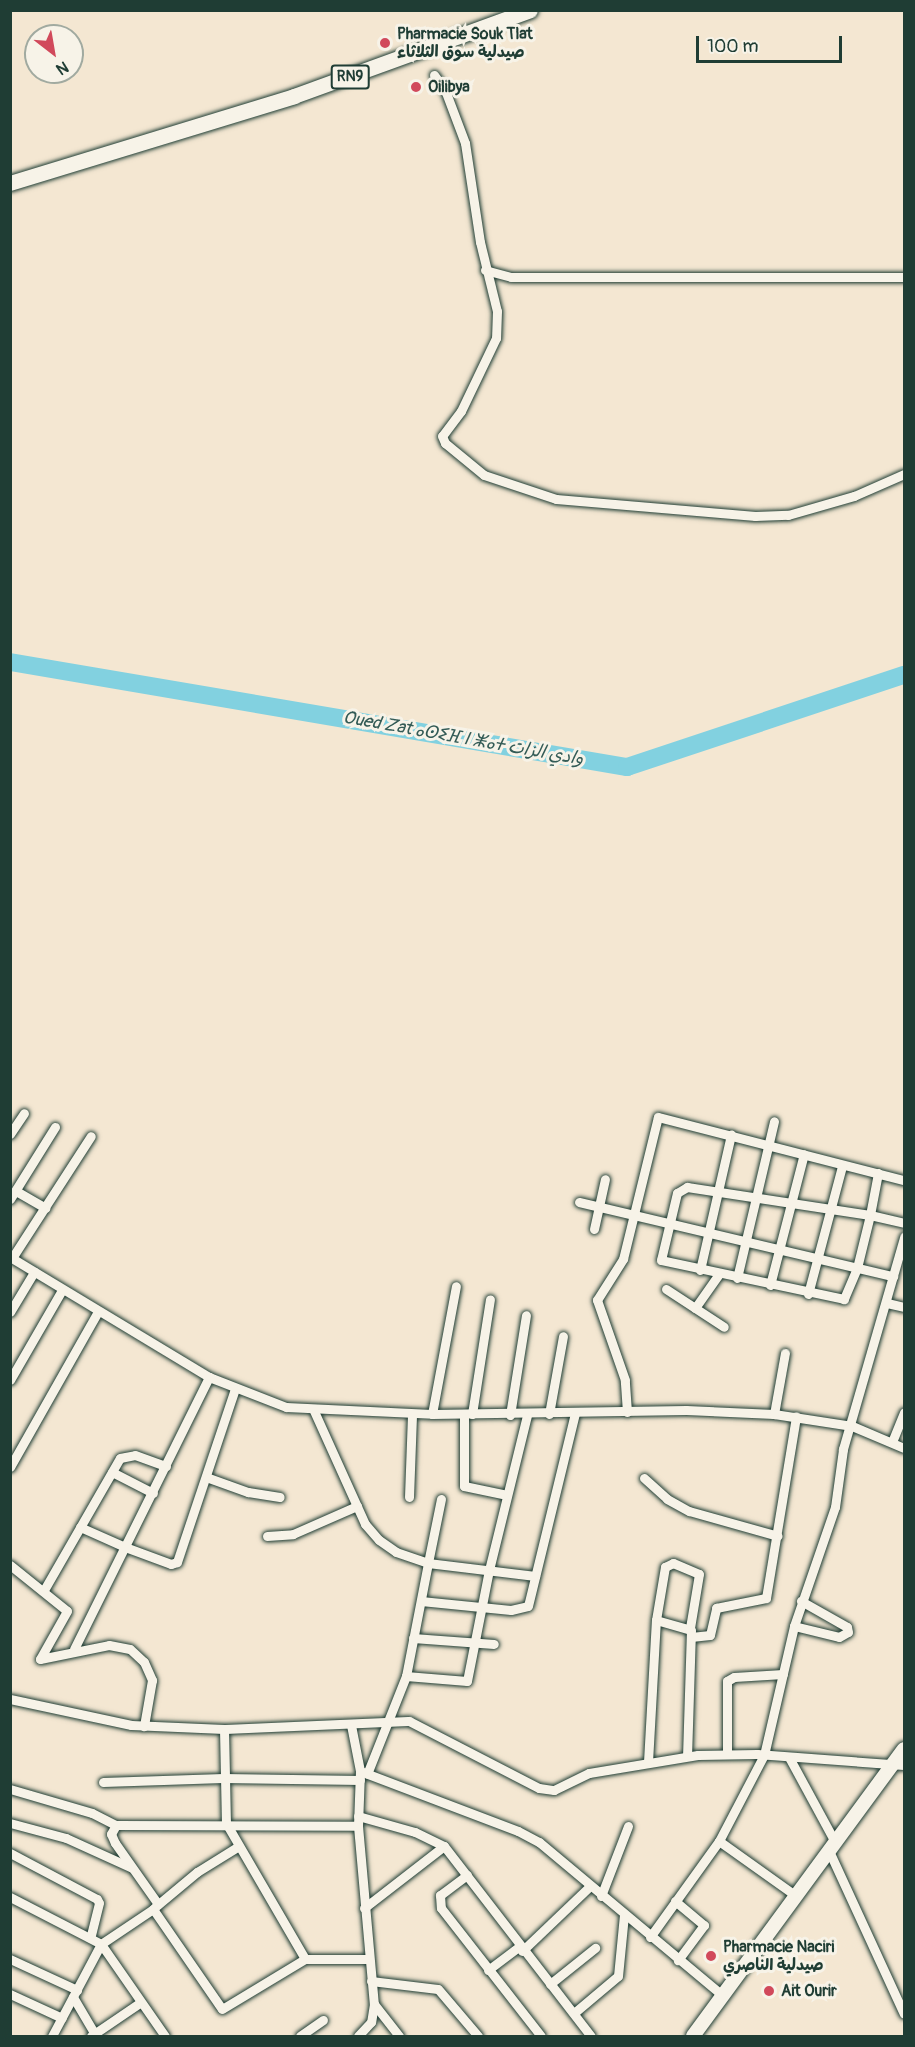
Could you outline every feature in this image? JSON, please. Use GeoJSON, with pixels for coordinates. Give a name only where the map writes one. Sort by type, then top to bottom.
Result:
{"type":"FeatureCollection","features":[{"type":"Feature","properties":{"kind":"main road","name":"RN9"},"geometry":{"type":"LineString","coordinates":[[10,183],[294,96],[530,10]]}},
{"type":"Feature","properties":{"kind":"street"},"geometry":{"type":"LineString","coordinates":[[434,75],[445,90],[465,143],[485,270],[497,310],[496,338],[461,411],[442,436],[445,443],[484,475],[556,499],[755,516],[788,515],[854,496],[904,474]]}},
{"type":"Feature","properties":{"kind":"street"},"geometry":{"type":"LineString","coordinates":[[485,270],[511,277],[904,277]]}},
{"type":"Feature","properties":{"kind":"street"},"geometry":{"type":"LineString","coordinates":[[10,1134],[24,1113]]}},
{"type":"Feature","properties":{"kind":"street"},"geometry":{"type":"LineString","coordinates":[[627,1412],[625,1380],[597,1300],[623,1259],[658,1117],[804,1154],[842,1166],[904,1180]]}},
{"type":"Feature","properties":{"kind":"street"},"geometry":{"type":"LineString","coordinates":[[737,1278],[774,1121]]}},
{"type":"Feature","properties":{"kind":"street"},"geometry":{"type":"LineString","coordinates":[[45,1208],[12,1195],[56,1127]]}},
{"type":"Feature","properties":{"kind":"street"},"geometry":{"type":"LineString","coordinates":[[700,1270],[731,1135]]}},
{"type":"Feature","properties":{"kind":"street"},"geometry":{"type":"LineString","coordinates":[[92,1136],[11,1258],[98,1313],[209,1377],[235,1389],[285,1407],[314,1411],[510,1415],[627,1412],[774,1414],[852,1426],[904,1448]]}},
{"type":"Feature","properties":{"kind":"street"},"geometry":{"type":"LineString","coordinates":[[770,1285],[781,1251],[804,1154]]}},
{"type":"Feature","properties":{"kind":"street"},"geometry":{"type":"LineString","coordinates":[[808,1294],[833,1209],[842,1166]]}},
{"type":"Feature","properties":{"kind":"street"},"geometry":{"type":"LineString","coordinates":[[878,1173],[870,1215],[857,1268],[844,1299],[808,1294],[662,1262],[669,1225],[681,1189],[757,1197],[870,1215],[904,1223]]}},
{"type":"Feature","properties":{"kind":"street"},"geometry":{"type":"LineString","coordinates":[[594,1229],[605,1179]]}},
{"type":"Feature","properties":{"kind":"street"},"geometry":{"type":"LineString","coordinates":[[579,1202],[893,1276]]}},
{"type":"Feature","properties":{"kind":"street"},"geometry":{"type":"LineString","coordinates":[[650,1937],[719,1841],[764,1755],[794,1626],[835,1507],[838,1474],[893,1276],[901,1265],[904,1237]]}},
{"type":"Feature","properties":{"kind":"street"},"geometry":{"type":"LineString","coordinates":[[10,1312],[34,1272]]}},
{"type":"Feature","properties":{"kind":"street"},"geometry":{"type":"LineString","coordinates":[[695,1308],[718,1274]]}},
{"type":"Feature","properties":{"kind":"street"},"geometry":{"type":"LineString","coordinates":[[432,1414],[456,1286]]}},
{"type":"Feature","properties":{"kind":"street"},"geometry":{"type":"LineString","coordinates":[[666,1289],[724,1327]]}},
{"type":"Feature","properties":{"kind":"street"},"geometry":{"type":"LineString","coordinates":[[10,1380],[62,1290]]}},
{"type":"Feature","properties":{"kind":"street"},"geometry":{"type":"LineString","coordinates":[[490,1299],[468,1414],[464,1486],[507,1495]]}},
{"type":"Feature","properties":{"kind":"street"},"geometry":{"type":"LineString","coordinates":[[887,1303],[904,1307]]}},
{"type":"Feature","properties":{"kind":"street"},"geometry":{"type":"LineString","coordinates":[[10,1467],[98,1313]]}},
{"type":"Feature","properties":{"kind":"street"},"geometry":{"type":"LineString","coordinates":[[510,1415],[526,1315]]}},
{"type":"Feature","properties":{"kind":"street"},"geometry":{"type":"LineString","coordinates":[[549,1414],[563,1336]]}},
{"type":"Feature","properties":{"kind":"street"},"geometry":{"type":"LineString","coordinates":[[774,1414],[785,1353]]}},
{"type":"Feature","properties":{"kind":"street"},"geometry":{"type":"LineString","coordinates":[[75,1649],[209,1377]]}},
{"type":"Feature","properties":{"kind":"street"},"geometry":{"type":"LineString","coordinates":[[80,1527],[125,1547],[171,1564],[177,1563],[235,1389]]}},
{"type":"Feature","properties":{"kind":"street"},"geometry":{"type":"LineString","coordinates":[[314,1411],[357,1506],[379,1540],[428,1563],[535,1576]]}},
{"type":"Feature","properties":{"kind":"street"},"geometry":{"type":"LineString","coordinates":[[892,1442],[904,1412]]}},
{"type":"Feature","properties":{"kind":"street"},"geometry":{"type":"LineString","coordinates":[[421,1601],[524,1609],[535,1576],[575,1413]]}},
{"type":"Feature","properties":{"kind":"street"},"geometry":{"type":"LineString","coordinates":[[410,1497],[412,1414]]}},
{"type":"Feature","properties":{"kind":"street"},"geometry":{"type":"LineString","coordinates":[[406,1676],[466,1681],[480,1607],[527,1415]]}},
{"type":"Feature","properties":{"kind":"street"},"geometry":{"type":"LineString","coordinates":[[656,1620],[691,1632],[710,1635],[716,1608],[766,1598],[796,1416]]}},
{"type":"Feature","properties":{"kind":"street"},"geometry":{"type":"LineString","coordinates":[[44,1590],[112,1472],[127,1454],[166,1466]]}},
{"type":"Feature","properties":{"kind":"street"},"geometry":{"type":"LineString","coordinates":[[112,1472],[153,1493]]}},
{"type":"Feature","properties":{"kind":"street"},"geometry":{"type":"LineString","coordinates":[[206,1477],[248,1492],[280,1497]]}},
{"type":"Feature","properties":{"kind":"street"},"geometry":{"type":"LineString","coordinates":[[644,1478],[667,1499],[690,1511],[778,1536]]}},
{"type":"Feature","properties":{"kind":"street"},"geometry":{"type":"LineString","coordinates":[[362,1775],[387,1724],[406,1676],[441,1499]]}},
{"type":"Feature","properties":{"kind":"street"},"geometry":{"type":"LineString","coordinates":[[267,1536],[293,1534],[357,1506]]}},
{"type":"Feature","properties":{"kind":"street"},"geometry":{"type":"LineString","coordinates":[[648,1762],[656,1620],[665,1567],[673,1563],[699,1574],[691,1632],[687,1756]]}},
{"type":"Feature","properties":{"kind":"street"},"geometry":{"type":"LineString","coordinates":[[10,1565],[44,1590],[67,1611],[40,1659],[75,1649],[120,1645],[144,1662],[152,1680],[144,1726]]}},
{"type":"Feature","properties":{"kind":"street"},"geometry":{"type":"LineString","coordinates":[[794,1626],[839,1637],[848,1632],[847,1627],[801,1601]]}},
{"type":"Feature","properties":{"kind":"street"},"geometry":{"type":"LineString","coordinates":[[413,1638],[494,1644]]}},
{"type":"Feature","properties":{"kind":"street"},"geometry":{"type":"LineString","coordinates":[[727,1753],[727,1681],[734,1677],[783,1674]]}},
{"type":"Feature","properties":{"kind":"street"},"geometry":{"type":"LineString","coordinates":[[10,1699],[144,1726],[224,1730],[387,1724],[409,1721],[540,1788],[554,1791],[589,1773],[687,1756],[727,1753],[899,1765]]}},
{"type":"Feature","properties":{"kind":"street"},"geometry":{"type":"LineString","coordinates":[[351,1725],[362,1775],[358,1821],[374,2004],[371,2022],[358,2037]]}},
{"type":"Feature","properties":{"kind":"street"},"geometry":{"type":"LineString","coordinates":[[224,1730],[223,1778],[226,1822],[305,1959]]}},
{"type":"Feature","properties":{"kind":"street"},"geometry":{"type":"LineString","coordinates":[[693,2037],[832,1847],[899,1765],[904,1749]]}},
{"type":"Feature","properties":{"kind":"street"},"geometry":{"type":"LineString","coordinates":[[790,1759],[832,1847],[904,2014]]}},
{"type":"Feature","properties":{"kind":"street"},"geometry":{"type":"LineString","coordinates":[[103,1782],[362,1775],[518,1831],[557,1854],[589,1887],[722,1995]]}},
{"type":"Feature","properties":{"kind":"street"},"geometry":{"type":"LineString","coordinates":[[10,1789],[92,1813],[116,1825],[358,1821],[415,1832],[444,1846],[521,1949],[591,2037]]}},
{"type":"Feature","properties":{"kind":"street"},"geometry":{"type":"LineString","coordinates":[[10,1823],[66,1838],[133,1868]]}},
{"type":"Feature","properties":{"kind":"street"},"geometry":{"type":"LineString","coordinates":[[116,1825],[111,1834],[222,2009],[305,1959],[369,1959]]}},
{"type":"Feature","properties":{"kind":"street"},"geometry":{"type":"LineString","coordinates":[[601,1896],[628,1826]]}},
{"type":"Feature","properties":{"kind":"street"},"geometry":{"type":"LineString","coordinates":[[719,1841],[796,1896]]}},
{"type":"Feature","properties":{"kind":"street"},"geometry":{"type":"LineString","coordinates":[[52,2037],[101,1944],[156,1906],[197,1872],[240,1846]]}},
{"type":"Feature","properties":{"kind":"street"},"geometry":{"type":"LineString","coordinates":[[364,1908],[444,1846]]}},
{"type":"Feature","properties":{"kind":"street"},"geometry":{"type":"LineString","coordinates":[[10,1853],[92,1894],[99,1903],[90,1938]]}},
{"type":"Feature","properties":{"kind":"street"},"geometry":{"type":"LineString","coordinates":[[467,1875],[440,1895],[439,1901],[488,1970],[541,2037]]}},
{"type":"Feature","properties":{"kind":"street"},"geometry":{"type":"LineString","coordinates":[[488,1970],[521,1949],[589,1887]]}},
{"type":"Feature","properties":{"kind":"street"},"geometry":{"type":"LineString","coordinates":[[10,1897],[101,1944],[165,2037]]}},
{"type":"Feature","properties":{"kind":"street"},"geometry":{"type":"LineString","coordinates":[[675,1901],[704,1925],[678,1960]]}},
{"type":"Feature","properties":{"kind":"street"},"geometry":{"type":"LineString","coordinates":[[574,2013],[618,1977],[624,1916]]}},
{"type":"Feature","properties":{"kind":"street"},"geometry":{"type":"LineString","coordinates":[[550,1984],[595,1948]]}},
{"type":"Feature","properties":{"kind":"street"},"geometry":{"type":"LineString","coordinates":[[10,1959],[75,1993],[94,2036],[141,2002]]}},
{"type":"Feature","properties":{"kind":"street"},"geometry":{"type":"LineString","coordinates":[[371,1981],[438,1989],[478,2037]]}},
{"type":"Feature","properties":{"kind":"street"},"geometry":{"type":"LineString","coordinates":[[10,1994],[62,2018]]}},
{"type":"Feature","properties":{"kind":"street"},"geometry":{"type":"LineString","coordinates":[[374,2004],[399,2037]]}},
{"type":"Feature","properties":{"kind":"street"},"geometry":{"type":"LineString","coordinates":[[300,2037],[323,2020]]}},
{"type":"Feature","properties":{"kind":"waterway","name":"Oued Zat ⴰⵙⵉⴼ ⵏ ⵥⴰⵜ وادي الزات"},"geometry":{"type":"LineString","coordinates":[[10,662],[627,767],[904,675]]}},
{"type":"Feature","properties":{"kind":"place","name":"Pharmacie Souk Tlat صيدلية سوق الثلاثاء"},"geometry":{"type":"Point","coordinates":[385,43]}},
{"type":"Feature","properties":{"kind":"place","name":"Oilibya"},"geometry":{"type":"Point","coordinates":[416,87]}},
{"type":"Feature","properties":{"kind":"place","name":"Pharmacie Naciri صيدلية الناصري"},"geometry":{"type":"Point","coordinates":[711,1956]}},
{"type":"Feature","properties":{"kind":"place","name":"Ait Ourir"},"geometry":{"type":"Point","coordinates":[769,1991]}}]}
